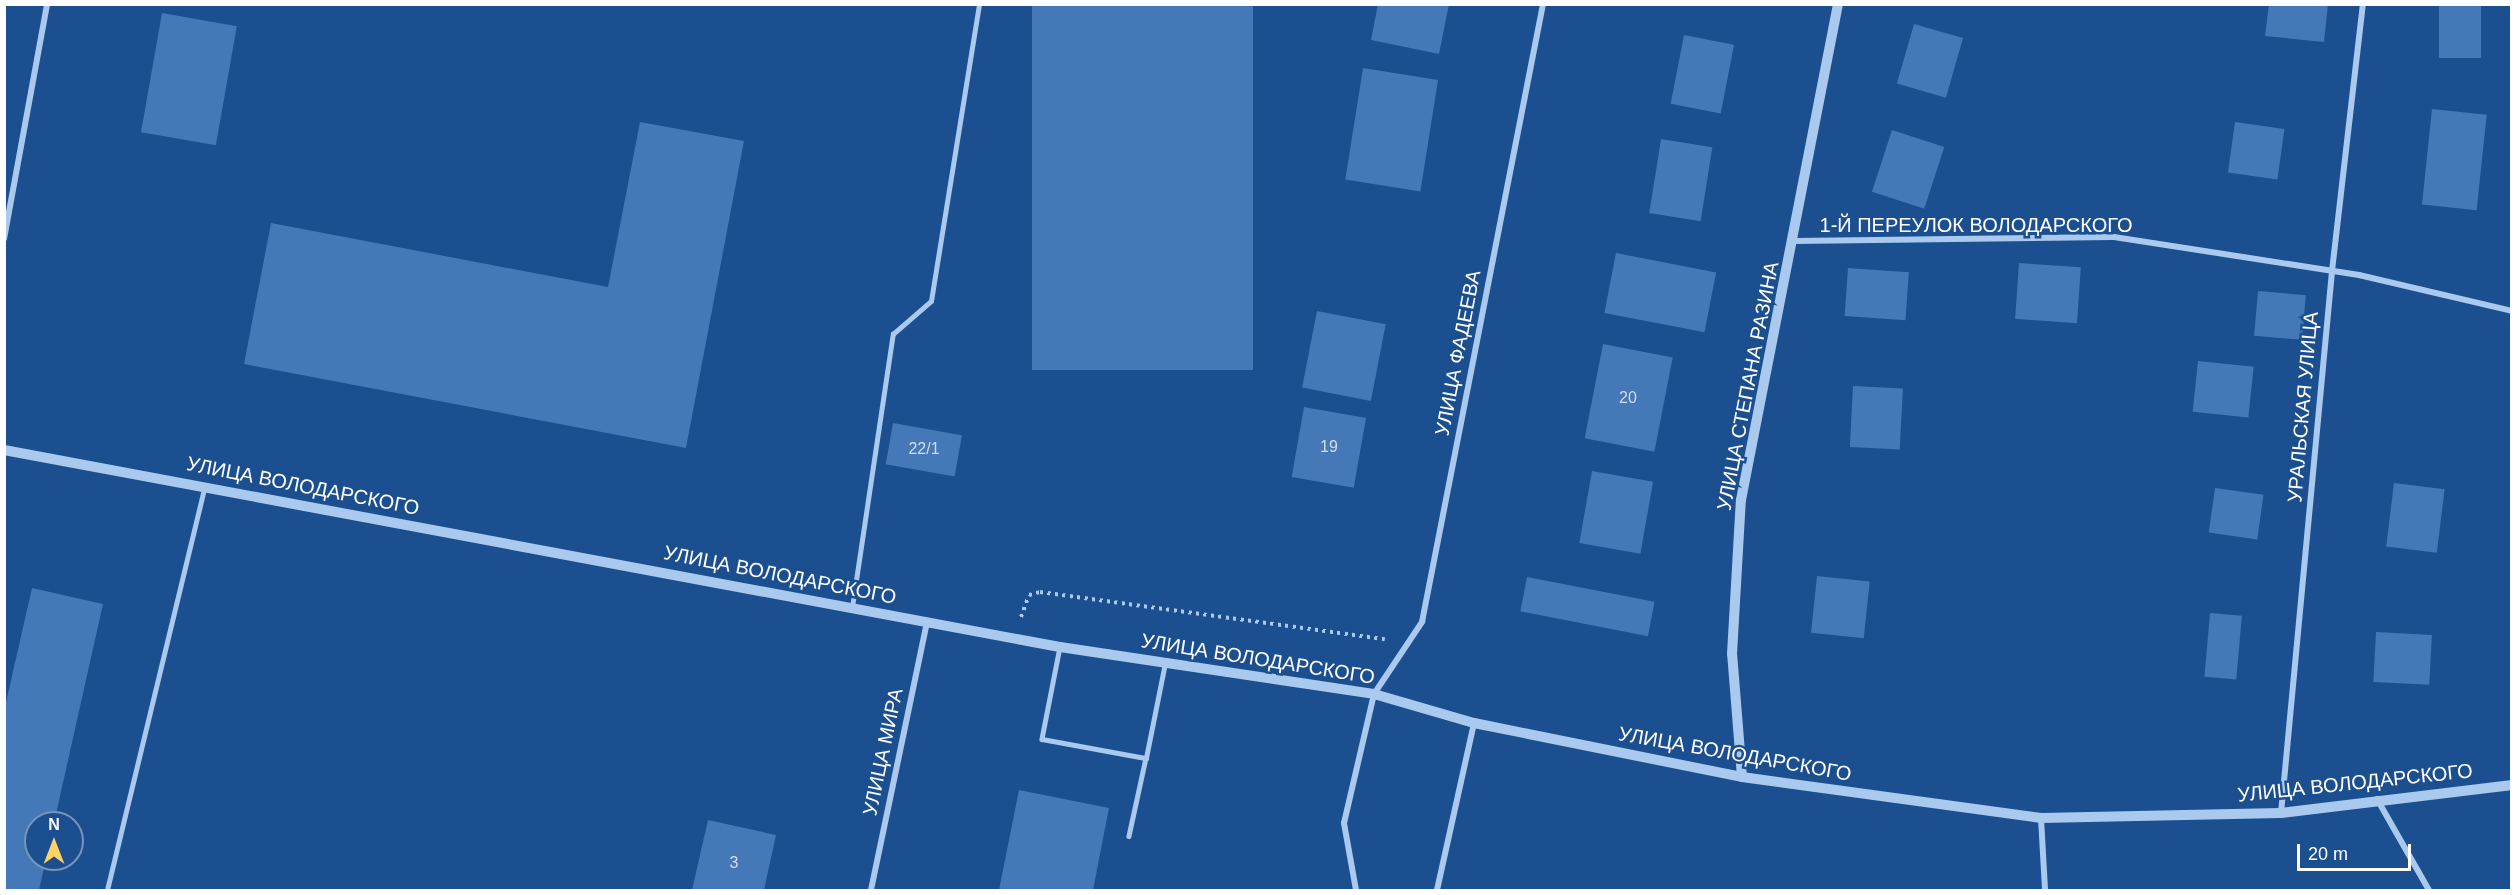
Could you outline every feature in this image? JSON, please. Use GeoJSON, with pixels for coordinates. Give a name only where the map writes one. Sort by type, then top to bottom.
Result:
{"type":"FeatureCollection","features":[{"type":"Feature","properties":{"kind":"street"},"geometry":{"type":"LineString","coordinates":[[4,239],[47,4]]}},
{"type":"Feature","properties":{"kind":"street","name":"УЛИЦА ФАДЕЕВА"},"geometry":{"type":"LineString","coordinates":[[1374,694],[1422,622],[1543,4]]}},
{"type":"Feature","properties":{"kind":"street","name":"УЛИЦА СТЕПАНА РАЗИНА"},"geometry":{"type":"LineString","coordinates":[[1742,777],[1732,654],[1741,500],[1794,241],[1838,4]]}},
{"type":"Feature","properties":{"kind":"street","name":"УРАЛЬСКАЯ УЛИЦА"},"geometry":{"type":"LineString","coordinates":[[2282,813],[2332,271],[2363,4]]}},
{"type":"Feature","properties":{"kind":"street","name":"1-Й ПЕРЕУЛОК ВОЛОДАРСКОГО"},"geometry":{"type":"LineString","coordinates":[[1794,241],[2114,237],[2332,271],[2511,311]]}},
{"type":"Feature","properties":{"kind":"street","name":"УЛИЦА ВОЛОДАРСКОГО"},"geometry":{"type":"LineString","coordinates":[[4,450],[204,485],[1060,647],[1374,694],[1474,723],[1742,777],[2041,818],[2282,813],[2376,799],[2511,785]]}},
{"type":"Feature","properties":{"kind":"street","name":"УЛИЦА МИРА"},"geometry":{"type":"LineString","coordinates":[[871,891],[927,621]]}},
{"type":"Feature","properties":{"kind":"street"},"geometry":{"type":"LineString","coordinates":[[1356,891],[1344,823],[1374,694]]}},
{"type":"Feature","properties":{"kind":"street"},"geometry":{"type":"LineString","coordinates":[[1437,891],[1474,723]]}},
{"type":"Feature","properties":{"kind":"street"},"geometry":{"type":"LineString","coordinates":[[2376,799],[2429,891]]}},
{"type":"Feature","properties":{"kind":"street"},"geometry":{"type":"LineString","coordinates":[[2041,818],[2045,891]]}},
{"type":"Feature","properties":{"kind":"lane"},"geometry":{"type":"LineString","coordinates":[[852,607],[893,334],[931,302],[979,4]]}},
{"type":"Feature","properties":{"kind":"lane"},"geometry":{"type":"LineString","coordinates":[[107,891],[204,485]]}},
{"type":"Feature","properties":{"kind":"lane"},"geometry":{"type":"LineString","coordinates":[[1060,647],[1042,739],[1146,758]]}},
{"type":"Feature","properties":{"kind":"lane"},"geometry":{"type":"LineString","coordinates":[[1129,836],[1166,663]]}},
{"type":"Feature","properties":{"kind":"path"},"geometry":{"type":"LineString","coordinates":[[1017,639],[1022,608],[1029,595],[1040,592],[1409,642]]}},
{"type":"Feature","properties":{"kind":"building"},"geometry":{"type":"Polygon","coordinates":[[[1032,4],[1253,4],[1253,370],[1032,370],[1032,4]]]}},
{"type":"Feature","properties":{"kind":"building"},"geometry":{"type":"Polygon","coordinates":[[[1378,4],[1449,4],[1439,54],[1371,40],[1378,4]]]}},
{"type":"Feature","properties":{"kind":"building"},"geometry":{"type":"Polygon","coordinates":[[[2269,4],[2328,4],[2324,42],[2265,36],[2269,4]]]}},
{"type":"Feature","properties":{"kind":"building"},"geometry":{"type":"Polygon","coordinates":[[[2439,4],[2481,4],[2481,58],[2439,58],[2439,4]]]}},
{"type":"Feature","properties":{"kind":"building"},"geometry":{"type":"Polygon","coordinates":[[[162,13],[237,26],[216,145],[141,132],[162,13]]]}},
{"type":"Feature","properties":{"kind":"building"},"geometry":{"type":"Polygon","coordinates":[[[1914,24],[1963,38],[1946,98],[1897,84],[1914,24]]]}},
{"type":"Feature","properties":{"kind":"building"},"geometry":{"type":"Polygon","coordinates":[[[1684,35],[1734,45],[1721,113],[1671,104],[1684,35]]]}},
{"type":"Feature","properties":{"kind":"building"},"geometry":{"type":"Polygon","coordinates":[[[1363,68],[1438,80],[1420,191],[1345,180],[1363,68]]]}},
{"type":"Feature","properties":{"kind":"building"},"geometry":{"type":"Polygon","coordinates":[[[2432,109],[2487,115],[2477,210],[2422,204],[2432,109]]]}},
{"type":"Feature","properties":{"kind":"building"},"geometry":{"type":"Polygon","coordinates":[[[640,122],[744,141],[686,448],[244,364],[271,223],[608,287],[640,122]]]}},
{"type":"Feature","properties":{"kind":"building"},"geometry":{"type":"Polygon","coordinates":[[[2235,122],[2285,129],[2277,179],[2228,173],[2235,122]]]}},
{"type":"Feature","properties":{"kind":"building"},"geometry":{"type":"Polygon","coordinates":[[[1892,130],[1944,147],[1924,209],[1872,192],[1892,130]]]}},
{"type":"Feature","properties":{"kind":"building"},"geometry":{"type":"Polygon","coordinates":[[[1661,139],[1712,147],[1701,221],[1649,213],[1661,139]]]}},
{"type":"Feature","properties":{"kind":"building"},"geometry":{"type":"Polygon","coordinates":[[[1616,253],[1716,272],[1704,332],[1604,313],[1616,253]]]}},
{"type":"Feature","properties":{"kind":"building"},"geometry":{"type":"Polygon","coordinates":[[[2019,263],[2081,267],[2077,323],[2015,319],[2019,263]]]}},
{"type":"Feature","properties":{"kind":"building"},"geometry":{"type":"Polygon","coordinates":[[[1848,268],[1909,272],[1906,320],[1845,316],[1848,268]]]}},
{"type":"Feature","properties":{"kind":"building"},"geometry":{"type":"Polygon","coordinates":[[[2258,291],[2306,295],[2302,340],[2254,336],[2258,291]]]}},
{"type":"Feature","properties":{"kind":"building"},"geometry":{"type":"Polygon","coordinates":[[[1317,311],[1386,324],[1371,401],[1302,388],[1317,311]]]}},
{"type":"Feature","properties":{"kind":"building"},"geometry":{"type":"Polygon","coordinates":[[[1603,344],[1673,358],[1654,452],[1585,438],[1603,344]]]}},
{"type":"Feature","properties":{"kind":"building"},"geometry":{"type":"Polygon","coordinates":[[[2198,361],[2254,367],[2248,418],[2193,412],[2198,361]]]}},
{"type":"Feature","properties":{"kind":"building"},"geometry":{"type":"Polygon","coordinates":[[[1853,386],[1903,389],[1900,450],[1850,447],[1853,386]]]}},
{"type":"Feature","properties":{"kind":"building"},"geometry":{"type":"Polygon","coordinates":[[[1304,407],[1366,418],[1354,488],[1292,477],[1304,407]]]}},
{"type":"Feature","properties":{"kind":"building"},"geometry":{"type":"Polygon","coordinates":[[[893,423],[962,435],[955,477],[886,464],[893,423]]]}},
{"type":"Feature","properties":{"kind":"building"},"geometry":{"type":"Polygon","coordinates":[[[1592,471],[1653,482],[1640,554],[1579,543],[1592,471]]]}},
{"type":"Feature","properties":{"kind":"building"},"geometry":{"type":"Polygon","coordinates":[[[2394,483],[2445,489],[2437,553],[2386,547],[2394,483]]]}},
{"type":"Feature","properties":{"kind":"building"},"geometry":{"type":"Polygon","coordinates":[[[2215,488],[2264,495],[2257,539],[2209,533],[2215,488]]]}},
{"type":"Feature","properties":{"kind":"building"},"geometry":{"type":"Polygon","coordinates":[[[1817,576],[1870,582],[1864,638],[1811,633],[1817,576]]]}},
{"type":"Feature","properties":{"kind":"building"},"geometry":{"type":"Polygon","coordinates":[[[1527,577],[1655,602],[1648,636],[1520,611],[1527,577]]]}},
{"type":"Feature","properties":{"kind":"building"},"geometry":{"type":"Polygon","coordinates":[[[32,588],[103,604],[57,811],[24,811],[24,871],[43,871],[39,890],[4,890],[4,711],[32,588]]]}},
{"type":"Feature","properties":{"kind":"building"},"geometry":{"type":"Polygon","coordinates":[[[2210,613],[2242,616],[2236,680],[2204,677],[2210,613]]]}},
{"type":"Feature","properties":{"kind":"building"},"geometry":{"type":"Polygon","coordinates":[[[2376,632],[2432,635],[2429,685],[2373,682],[2376,632]]]}},
{"type":"Feature","properties":{"kind":"building"},"geometry":{"type":"Polygon","coordinates":[[[1019,790],[1109,808],[1093,890],[999,890],[1019,790]]]}},
{"type":"Feature","properties":{"kind":"building"},"geometry":{"type":"Polygon","coordinates":[[[708,820],[776,835],[764,890],[692,890],[708,820]]]}}]}
